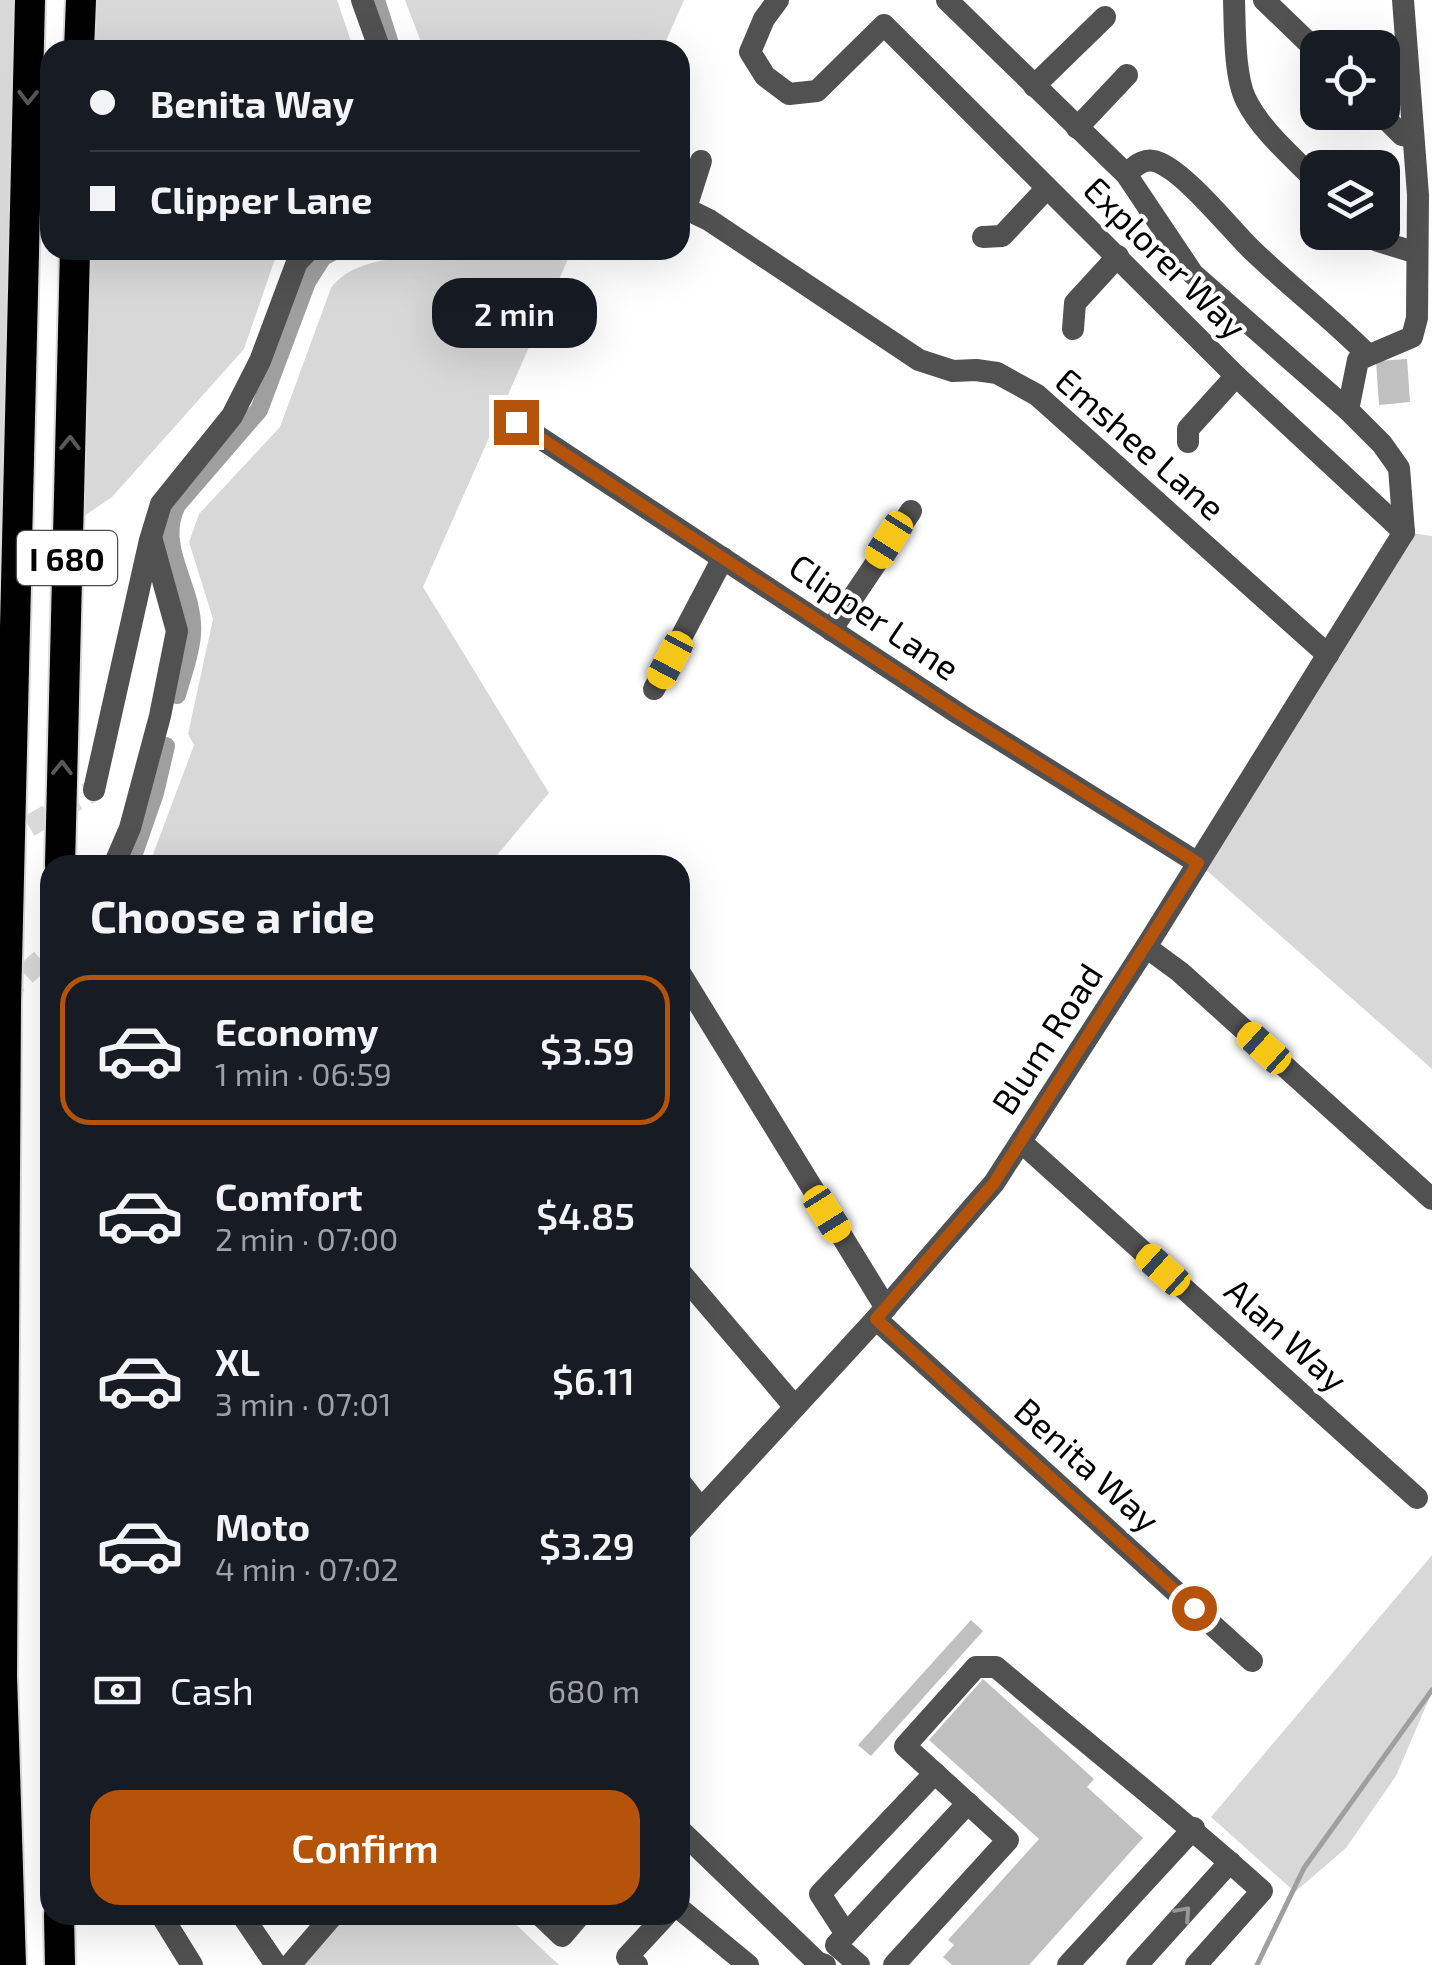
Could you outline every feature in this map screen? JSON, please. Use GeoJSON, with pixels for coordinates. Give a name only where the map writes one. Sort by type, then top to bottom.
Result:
{"type":"FeatureCollection","features":[{"type":"Feature","properties":{"kind":"highway","name":"I 680"},"geometry":{"type":"LineString","coordinates":[[12,1965],[1,1680],[7,889],[30,0]]}},
{"type":"Feature","properties":{"kind":"highway"},"geometry":{"type":"LineString","coordinates":[[80,40],[81,0]]}},
{"type":"Feature","properties":{"kind":"highway","name":"I 680"},"geometry":{"type":"LineString","coordinates":[[60,855],[75,260]]}},
{"type":"Feature","properties":{"kind":"highway"},"geometry":{"type":"LineString","coordinates":[[59,1925],[60,1965]]}},
{"type":"Feature","properties":{"kind":"street"},"geometry":{"type":"LineString","coordinates":[[362,0],[376,40]]}},
{"type":"Feature","properties":{"kind":"street","name":"Explorer Way"},"geometry":{"type":"LineString","coordinates":[[778,0],[764,19],[750,52],[765,76],[789,94],[817,91],[884,25],[1236,376],[1404,532]]}},
{"type":"Feature","properties":{"kind":"street"},"geometry":{"type":"LineString","coordinates":[[1234,0],[1244,98],[1269,132],[1300,164]]}},
{"type":"Feature","properties":{"kind":"street"},"geometry":{"type":"LineString","coordinates":[[1264,0],[1300,35]]}},
{"type":"Feature","properties":{"kind":"street"},"geometry":{"type":"LineString","coordinates":[[954,2],[1126,174],[1193,274],[1382,444],[1399,468],[1404,532]]}},
{"type":"Feature","properties":{"kind":"street"},"geometry":{"type":"LineString","coordinates":[[1348,410],[1358,360],[1412,337],[1417,318],[1418,195],[1401,2]]}},
{"type":"Feature","properties":{"kind":"street"},"geometry":{"type":"LineString","coordinates":[[1034,86],[1105,17]]}},
{"type":"Feature","properties":{"kind":"street"},"geometry":{"type":"LineString","coordinates":[[1078,128],[1127,74]]}},
{"type":"Feature","properties":{"kind":"street"},"geometry":{"type":"LineString","coordinates":[[1397,130],[1412,138]]}},
{"type":"Feature","properties":{"kind":"street"},"geometry":{"type":"LineString","coordinates":[[1126,174],[1140,162],[1156,160],[1175,173],[1254,252],[1367,354]]}},
{"type":"Feature","properties":{"kind":"street"},"geometry":{"type":"LineString","coordinates":[[690,190],[701,162]]}},
{"type":"Feature","properties":{"kind":"street"},"geometry":{"type":"LineString","coordinates":[[983,237],[1002,236],[1047,188]]}},
{"type":"Feature","properties":{"kind":"street","name":"Emshee Lane"},"geometry":{"type":"LineString","coordinates":[[690,212],[919,360],[953,372],[976,370],[998,374],[1037,395],[1328,656]]}},
{"type":"Feature","properties":{"kind":"street"},"geometry":{"type":"LineString","coordinates":[[1400,248],[1416,253]]}},
{"type":"Feature","properties":{"kind":"street"},"geometry":{"type":"LineString","coordinates":[[1074,329],[1075,304],[1118,256]]}},
{"type":"Feature","properties":{"kind":"street"},"geometry":{"type":"LineString","coordinates":[[94,790],[161,504],[232,416],[260,360],[299,260]]}},
{"type":"Feature","properties":{"kind":"street"},"geometry":{"type":"LineString","coordinates":[[1188,442],[1188,429],[1236,376]]}},
{"type":"Feature","properties":{"kind":"street","name":"Clipper Lane"},"geometry":{"type":"LineString","coordinates":[[516,422],[960,714],[1198,863]]}},
{"type":"Feature","properties":{"kind":"street"},"geometry":{"type":"LineString","coordinates":[[832,630],[911,511]]}},
{"type":"Feature","properties":{"kind":"street","name":"Blum Road"},"geometry":{"type":"LineString","coordinates":[[690,1522],[964,1220],[1021,1142],[1404,532]]}},
{"type":"Feature","properties":{"kind":"street"},"geometry":{"type":"LineString","coordinates":[[118,855],[130,828],[160,716],[177,630],[151,537]]}},
{"type":"Feature","properties":{"kind":"street"},"geometry":{"type":"LineString","coordinates":[[654,689],[723,558]]}},
{"type":"Feature","properties":{"kind":"street"},"geometry":{"type":"LineString","coordinates":[[1146,948],[1180,972],[1432,1200]]}},
{"type":"Feature","properties":{"kind":"street","name":"Benita Way"},"geometry":{"type":"LineString","coordinates":[[690,990],[881,1313],[1252,1661]]}},
{"type":"Feature","properties":{"kind":"street","name":"Alan Way"},"geometry":{"type":"LineString","coordinates":[[1021,1142],[1418,1498]]}},
{"type":"Feature","properties":{"kind":"street"},"geometry":{"type":"LineString","coordinates":[[690,1284],[795,1407]]}},
{"type":"Feature","properties":{"kind":"street"},"geometry":{"type":"LineString","coordinates":[[690,1494],[702,1509]]}},
{"type":"Feature","properties":{"kind":"street"},"geometry":{"type":"LineString","coordinates":[[894,1965],[1008,1840],[905,1746],[976,1667],[996,1668],[1140,1790],[1194,1828],[1262,1891],[1196,1965]]}},
{"type":"Feature","properties":{"kind":"street"},"geometry":{"type":"LineString","coordinates":[[846,1934],[820,1894],[935,1773]]}},
{"type":"Feature","properties":{"kind":"street"},"geometry":{"type":"LineString","coordinates":[[859,1965],[836,1945],[968,1803]]}},
{"type":"Feature","properties":{"kind":"street"},"geometry":{"type":"LineString","coordinates":[[1068,1965],[1194,1828]]}},
{"type":"Feature","properties":{"kind":"street"},"geometry":{"type":"LineString","coordinates":[[690,1840],[825,1965]]}},
{"type":"Feature","properties":{"kind":"street"},"geometry":{"type":"LineString","coordinates":[[1138,1965],[1230,1862]]}},
{"type":"Feature","properties":{"kind":"street"},"geometry":{"type":"LineString","coordinates":[[690,1920],[722,1957],[748,1965]]}},
{"type":"Feature","properties":{"kind":"street"},"geometry":{"type":"LineString","coordinates":[[166,1925],[192,1965]]}},
{"type":"Feature","properties":{"kind":"street"},"geometry":{"type":"LineString","coordinates":[[249,1925],[276,1965]]}},
{"type":"Feature","properties":{"kind":"street"},"geometry":{"type":"LineString","coordinates":[[290,1965],[324,1925]]}},
{"type":"Feature","properties":{"kind":"street"},"geometry":{"type":"LineString","coordinates":[[550,1925],[562,1936],[571,1925]]}},
{"type":"Feature","properties":{"kind":"street"},"geometry":{"type":"LineString","coordinates":[[637,1965],[628,1956],[657,1925]]}},
{"type":"Feature","properties":{"kind":"shaded area"},"geometry":{"type":"Polygon","coordinates":[[[0,0],[30,0],[0,1002],[0,0]]]}},
{"type":"Feature","properties":{"kind":"shaded area"},"geometry":{"type":"Polygon","coordinates":[[[80,0],[337,0],[351,40],[79,40],[80,0]]]}},
{"type":"Feature","properties":{"kind":"shaded area"},"geometry":{"type":"Polygon","coordinates":[[[405,0],[684,0],[666,40],[420,40],[405,0]]]}},
{"type":"Feature","properties":{"kind":"shaded area"},"geometry":{"type":"Polygon","coordinates":[[[74,260],[275,260],[244,349],[112,497],[68,527],[74,260]]]}},
{"type":"Feature","properties":{"kind":"shaded area"},"geometry":{"type":"Polygon","coordinates":[[[568,260],[423,587],[549,793],[498,855],[153,855],[194,745],[188,734],[213,619],[189,542],[199,514],[280,427],[331,288],[342,277],[372,263],[568,260]]]}},
{"type":"Feature","properties":{"kind":"shaded area"},"geometry":{"type":"Polygon","coordinates":[[[1404,532],[1432,536],[1432,1069],[1198,863],[1404,532]]]}},
{"type":"Feature","properties":{"kind":"shaded area"},"geometry":{"type":"Polygon","coordinates":[[[1432,1555],[1432,1692],[1396,1776],[1346,1848],[1295,1892],[1211,1817],[1432,1555]]]}},
{"type":"Feature","properties":{"kind":"shaded area"},"geometry":{"type":"Polygon","coordinates":[[[324,1925],[517,1925],[559,1965],[290,1965],[324,1925]]]}},
{"type":"Feature","properties":{"kind":"building"},"geometry":{"type":"Polygon","coordinates":[[[1407,359],[1410,402],[1379,405],[1376,361],[1407,359]]]}},
{"type":"Feature","properties":{"kind":"building"},"geometry":{"type":"Polygon","coordinates":[[[971,1620],[983,1631],[871,1756],[858,1745],[971,1620]]]}},
{"type":"Feature","properties":{"kind":"building"},"geometry":{"type":"Polygon","coordinates":[[[983,1679],[1094,1779],[1087,1787],[1143,1838],[1029,1965],[952,1965],[943,1957],[954,1945],[948,1940],[1039,1839],[929,1740],[983,1679]]]}},
{"type":"Feature","properties":{"kind":"waterway"},"geometry":{"type":"LineString","coordinates":[[376,0],[389,40]]}},
{"type":"Feature","properties":{"kind":"waterway"},"geometry":{"type":"LineString","coordinates":[[177,695],[188,657],[192,617],[173,553],[171,521],[177,505],[259,410],[307,282],[321,260]]}},
{"type":"Feature","properties":{"kind":"waterway"},"geometry":{"type":"LineString","coordinates":[[133,855],[166,746]]}},
{"type":"Feature","properties":{"kind":"waterway"},"geometry":{"type":"LineString","coordinates":[[1257,1965],[1304,1868],[1432,1690]]}},
{"type":"Feature","properties":{"kind":"tunnel"},"geometry":{"type":"LineString","coordinates":[[0,842],[94,790]]}},
{"type":"Feature","properties":{"kind":"tunnel"},"geometry":{"type":"LineString","coordinates":[[1,997],[40,961]]}},
{"type":"Feature","properties":{"kind":"route"},"geometry":{"type":"LineString","coordinates":[[516,422],[960,714],[1198,863],[994,1183],[876,1319],[1194,1608]]}}]}
